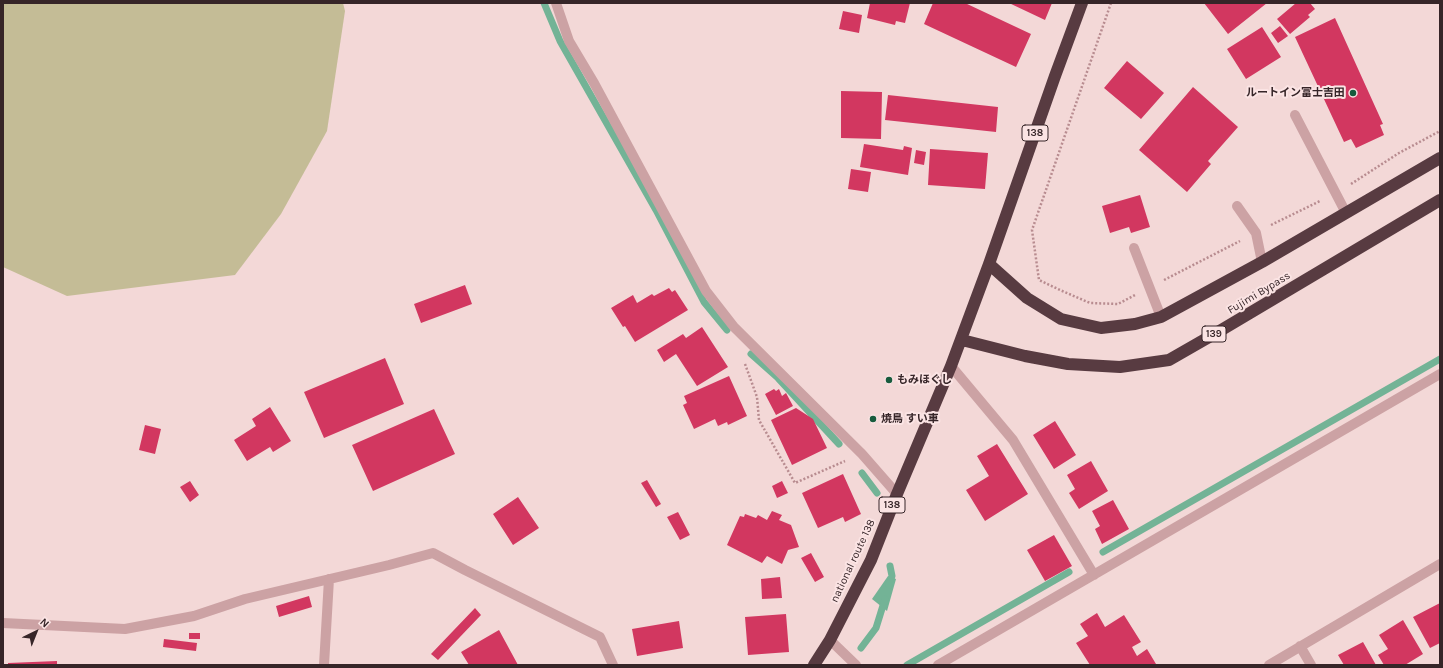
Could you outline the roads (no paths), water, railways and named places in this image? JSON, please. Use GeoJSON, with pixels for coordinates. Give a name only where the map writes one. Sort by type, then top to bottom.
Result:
{"type":"FeatureCollection","features":[{"type":"Feature","properties":{"kind":"highway","name":"138"},"geometry":{"type":"LineString","coordinates":[[989,264],[1082,3]]}},
{"type":"Feature","properties":{"kind":"highway"},"geometry":{"type":"LineString","coordinates":[[989,264],[1028,298],[1061,319],[1101,328],[1135,324],[1161,317],[1262,262],[1440,158]]}},
{"type":"Feature","properties":{"kind":"highway","name":"Fujimi Bypass"},"geometry":{"type":"LineString","coordinates":[[962,340],[1025,356],[1068,364],[1120,367],[1169,360],[1440,200]]}},
{"type":"Feature","properties":{"kind":"highway","name":"national route 138"},"geometry":{"type":"LineString","coordinates":[[814,665],[830,640],[871,560],[897,494],[962,340],[989,264]]}},
{"type":"Feature","properties":{"kind":"street"},"geometry":{"type":"LineString","coordinates":[[556,3],[568,41],[594,83],[706,291],[734,326],[862,454],[897,494]]}},
{"type":"Feature","properties":{"kind":"street"},"geometry":{"type":"LineString","coordinates":[[1296,115],[1346,213]]}},
{"type":"Feature","properties":{"kind":"street"},"geometry":{"type":"LineString","coordinates":[[1237,206],[1256,233],[1262,262]]}},
{"type":"Feature","properties":{"kind":"street"},"geometry":{"type":"LineString","coordinates":[[1134,248],[1161,317]]}},
{"type":"Feature","properties":{"kind":"street"},"geometry":{"type":"LineString","coordinates":[[951,366],[1013,440],[1094,575]]}},
{"type":"Feature","properties":{"kind":"street"},"geometry":{"type":"LineString","coordinates":[[938,665],[1440,374]]}},
{"type":"Feature","properties":{"kind":"street"},"geometry":{"type":"LineString","coordinates":[[3,623],[125,628],[194,616],[245,599],[433,553],[600,636],[613,665]]}},
{"type":"Feature","properties":{"kind":"street"},"geometry":{"type":"LineString","coordinates":[[1269,665],[1440,564]]}},
{"type":"Feature","properties":{"kind":"street"},"geometry":{"type":"LineString","coordinates":[[324,665],[329,579]]}},
{"type":"Feature","properties":{"kind":"street"},"geometry":{"type":"LineString","coordinates":[[830,640],[856,665]]}},
{"type":"Feature","properties":{"kind":"street"},"geometry":{"type":"LineString","coordinates":[[1300,646],[1311,665]]}},
{"type":"Feature","properties":{"kind":"waterway"},"geometry":{"type":"LineString","coordinates":[[544,3],[560,41],[656,210],[704,302],[727,330]]}},
{"type":"Feature","properties":{"kind":"waterway"},"geometry":{"type":"LineString","coordinates":[[751,354],[778,378],[839,444]]}},
{"type":"Feature","properties":{"kind":"waterway"},"geometry":{"type":"LineString","coordinates":[[1103,552],[1440,359]]}},
{"type":"Feature","properties":{"kind":"waterway"},"geometry":{"type":"LineString","coordinates":[[862,473],[877,493]]}},
{"type":"Feature","properties":{"kind":"waterway"},"geometry":{"type":"LineString","coordinates":[[889,585],[892,576],[890,566]]}},
{"type":"Feature","properties":{"kind":"waterway"},"geometry":{"type":"LineString","coordinates":[[907,665],[1069,572]]}},
{"type":"Feature","properties":{"kind":"waterway"},"geometry":{"type":"LineString","coordinates":[[861,648],[876,628],[885,599]]}},
{"type":"Feature","properties":{"kind":"place","name":"ルートイン富士吉田"},"geometry":{"type":"Point","coordinates":[1353,93]}},
{"type":"Feature","properties":{"kind":"place","name":"もみほぐし"},"geometry":{"type":"Point","coordinates":[889,380]}},
{"type":"Feature","properties":{"kind":"place","name":"焼鳥 すい車"},"geometry":{"type":"Point","coordinates":[873,419]}}]}
